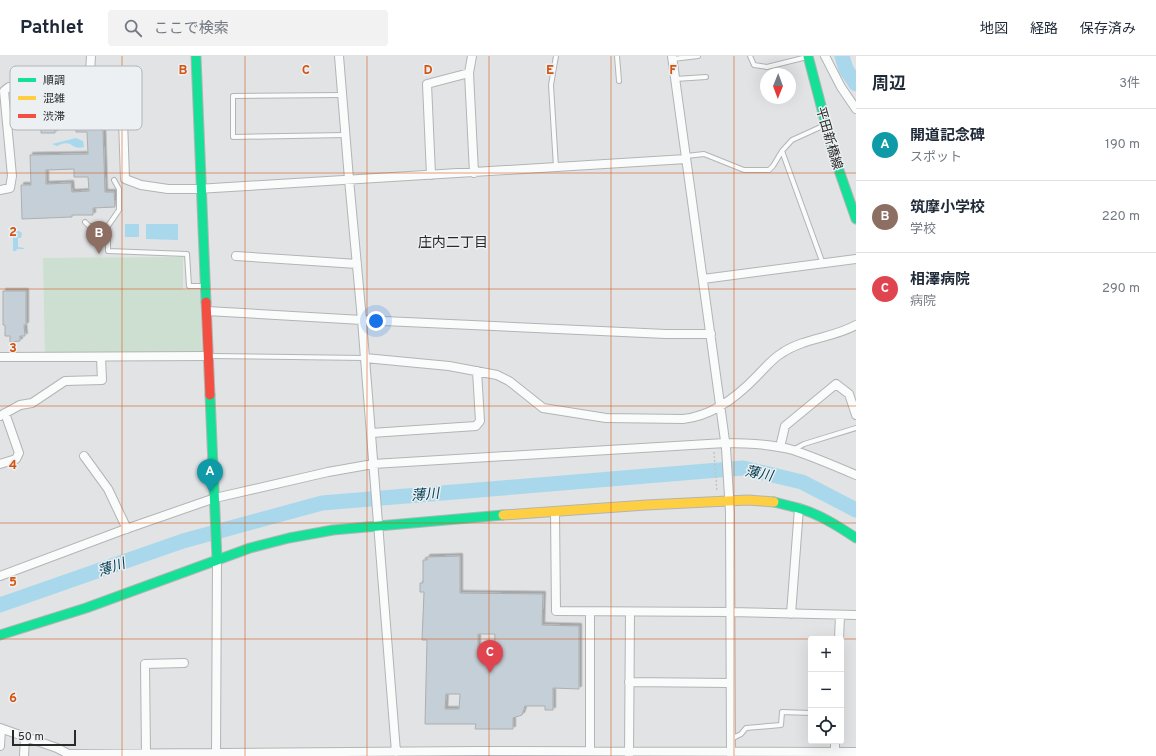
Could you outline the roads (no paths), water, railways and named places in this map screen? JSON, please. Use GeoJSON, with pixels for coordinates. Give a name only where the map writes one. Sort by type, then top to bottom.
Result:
{"type":"FeatureCollection","features":[{"type":"Feature","properties":{"kind":"street"},"geometry":{"type":"LineString","coordinates":[[90,66],[91,56]]}},
{"type":"Feature","properties":{"kind":"street"},"geometry":{"type":"LineString","coordinates":[[196,56],[217,556],[216,754]]}},
{"type":"Feature","properties":{"kind":"street"},"geometry":{"type":"LineString","coordinates":[[339,56],[362,320],[396,752]]}},
{"type":"Feature","properties":{"kind":"street"},"geometry":{"type":"LineString","coordinates":[[472,56],[469,73],[474,172]]}},
{"type":"Feature","properties":{"kind":"street"},"geometry":{"type":"LineString","coordinates":[[809,58],[824,56],[838,82],[856,110]]}},
{"type":"Feature","properties":{"kind":"street"},"geometry":{"type":"LineString","coordinates":[[673,58],[721,406],[730,496],[730,754]]}},
{"type":"Feature","properties":{"kind":"street","name":"平田新橋線"},"geometry":{"type":"LineString","coordinates":[[809,58],[825,125],[845,191],[856,219]]}},
{"type":"Feature","properties":{"kind":"street"},"geometry":{"type":"LineString","coordinates":[[431,175],[427,84],[469,73]]}},
{"type":"Feature","properties":{"kind":"street"},"geometry":{"type":"LineString","coordinates":[[0,190],[10,188],[12,176],[4,91],[10,87]]}},
{"type":"Feature","properties":{"kind":"street"},"geometry":{"type":"LineString","coordinates":[[123,130],[125,178],[141,185],[168,189],[431,175],[686,158]]}},
{"type":"Feature","properties":{"kind":"street"},"geometry":{"type":"LineString","coordinates":[[236,256],[357,264]]}},
{"type":"Feature","properties":{"kind":"street"},"geometry":{"type":"LineString","coordinates":[[703,279],[856,259]]}},
{"type":"Feature","properties":{"kind":"street"},"geometry":{"type":"LineString","coordinates":[[207,311],[658,334],[710,334]]}},
{"type":"Feature","properties":{"kind":"street"},"geometry":{"type":"LineString","coordinates":[[365,358],[449,366],[497,375],[509,381],[543,408],[606,418],[683,419],[694,418],[733,399],[782,353],[801,343],[846,330],[856,325]]}},
{"type":"Feature","properties":{"kind":"street"},"geometry":{"type":"LineString","coordinates":[[0,357],[209,356]]}},
{"type":"Feature","properties":{"kind":"street"},"geometry":{"type":"LineString","coordinates":[[0,464],[16,459],[20,454],[3,415],[20,405],[32,403],[65,381],[102,380],[101,357]]}},
{"type":"Feature","properties":{"kind":"street"},"geometry":{"type":"LineString","coordinates":[[371,433],[476,426],[480,421],[477,371]]}},
{"type":"Feature","properties":{"kind":"street"},"geometry":{"type":"LineString","coordinates":[[780,447],[785,426],[836,384],[849,394],[856,415]]}},
{"type":"Feature","properties":{"kind":"street"},"geometry":{"type":"LineString","coordinates":[[0,576],[128,528],[215,500],[328,472],[373,467],[748,443],[792,450],[856,475]]}},
{"type":"Feature","properties":{"kind":"street"},"geometry":{"type":"LineString","coordinates":[[84,456],[108,489],[128,528]]}},
{"type":"Feature","properties":{"kind":"street"},"geometry":{"type":"LineString","coordinates":[[0,635],[86,608],[217,556],[289,538],[378,523],[555,512],[730,496],[768,501],[799,508],[823,518],[856,538]]}},
{"type":"Feature","properties":{"kind":"street"},"geometry":{"type":"LineString","coordinates":[[791,614],[799,508]]}},
{"type":"Feature","properties":{"kind":"street"},"geometry":{"type":"LineString","coordinates":[[555,512],[556,611],[731,612],[856,616]]}},
{"type":"Feature","properties":{"kind":"street"},"geometry":{"type":"LineString","coordinates":[[590,612],[590,751]]}},
{"type":"Feature","properties":{"kind":"street"},"geometry":{"type":"LineString","coordinates":[[629,754],[630,612]]}},
{"type":"Feature","properties":{"kind":"street"},"geometry":{"type":"LineString","coordinates":[[839,636],[840,615]]}},
{"type":"Feature","properties":{"kind":"street"},"geometry":{"type":"LineString","coordinates":[[146,753],[145,664],[184,663]]}},
{"type":"Feature","properties":{"kind":"street"},"geometry":{"type":"LineString","coordinates":[[630,682],[730,683]]}},
{"type":"Feature","properties":{"kind":"street"},"geometry":{"type":"LineString","coordinates":[[0,746],[1,729],[67,754],[360,754],[396,752],[555,754],[590,751],[629,754],[835,754],[856,752]]}},
{"type":"Feature","properties":{"kind":"street"},"geometry":{"type":"LineString","coordinates":[[24,756],[25,737]]}},
{"type":"Feature","properties":{"kind":"lane"},"geometry":{"type":"LineString","coordinates":[[556,56],[551,85],[556,167]]}},
{"type":"Feature","properties":{"kind":"lane"},"geometry":{"type":"LineString","coordinates":[[617,56],[619,81]]}},
{"type":"Feature","properties":{"kind":"lane"},"geometry":{"type":"LineString","coordinates":[[673,58],[698,56]]}},
{"type":"Feature","properties":{"kind":"lane"},"geometry":{"type":"LineString","coordinates":[[750,56],[754,65],[767,67],[809,58]]}},
{"type":"Feature","properties":{"kind":"lane"},"geometry":{"type":"LineString","coordinates":[[675,79],[706,77]]}},
{"type":"Feature","properties":{"kind":"lane"},"geometry":{"type":"LineString","coordinates":[[342,95],[233,96],[232,137],[345,135]]}},
{"type":"Feature","properties":{"kind":"lane"},"geometry":{"type":"LineString","coordinates":[[686,158],[704,154],[744,170],[769,170],[782,151],[792,140],[825,125]]}},
{"type":"Feature","properties":{"kind":"lane"},"geometry":{"type":"LineString","coordinates":[[782,151],[823,264]]}},
{"type":"Feature","properties":{"kind":"lane"},"geometry":{"type":"LineString","coordinates":[[114,180],[119,189],[119,210],[108,226],[108,251],[187,254],[189,286],[206,286]]}},
{"type":"Feature","properties":{"kind":"lane"},"geometry":{"type":"LineString","coordinates":[[85,222],[89,226],[108,226]]}},
{"type":"Feature","properties":{"kind":"lane"},"geometry":{"type":"LineString","coordinates":[[209,356],[365,358]]}},
{"type":"Feature","properties":{"kind":"lane"},"geometry":{"type":"LineString","coordinates":[[792,450],[804,444],[856,428]]}},
{"type":"Feature","properties":{"kind":"lane"},"geometry":{"type":"LineString","coordinates":[[730,739],[740,734],[746,728],[781,725],[782,712],[808,713]]}},
{"type":"Feature","properties":{"kind":"water"},"geometry":{"type":"Polygon","coordinates":[[[76,138],[83,141],[84,147],[80,148],[66,143],[57,146],[52,144],[76,138]]]}},
{"type":"Feature","properties":{"kind":"water"},"geometry":{"type":"Polygon","coordinates":[[[125,224],[139,224],[139,237],[125,237],[125,224]]]}},
{"type":"Feature","properties":{"kind":"water"},"geometry":{"type":"Polygon","coordinates":[[[146,224],[178,224],[178,240],[146,239],[146,224]]]}},
{"type":"Feature","properties":{"kind":"water"},"geometry":{"type":"Polygon","coordinates":[[[13,231],[19,231],[22,233],[21,238],[18,238],[18,247],[24,249],[17,249],[16,251],[13,251],[13,231]]]}},
{"type":"Feature","properties":{"kind":"waterway"},"geometry":{"type":"LineString","coordinates":[[842,56],[846,69],[856,84]]}},
{"type":"Feature","properties":{"kind":"waterway","name":"薄川"},"geometry":{"type":"LineString","coordinates":[[0,605],[183,541],[322,503],[743,468],[802,482],[856,510]]}},
{"type":"Feature","properties":{"kind":"place","name":"筑摩小学校"},"geometry":{"type":"Point","coordinates":[99,254]}},
{"type":"Feature","properties":{"kind":"place","name":"開道記念碑"},"geometry":{"type":"Point","coordinates":[210,492]}},
{"type":"Feature","properties":{"kind":"place","name":"相澤病院"},"geometry":{"type":"Point","coordinates":[490,673]}},
{"type":"Feature","properties":{"kind":"district","name":"庄内二丁目"},"geometry":{"type":"Point","coordinates":[453,242]}}]}
